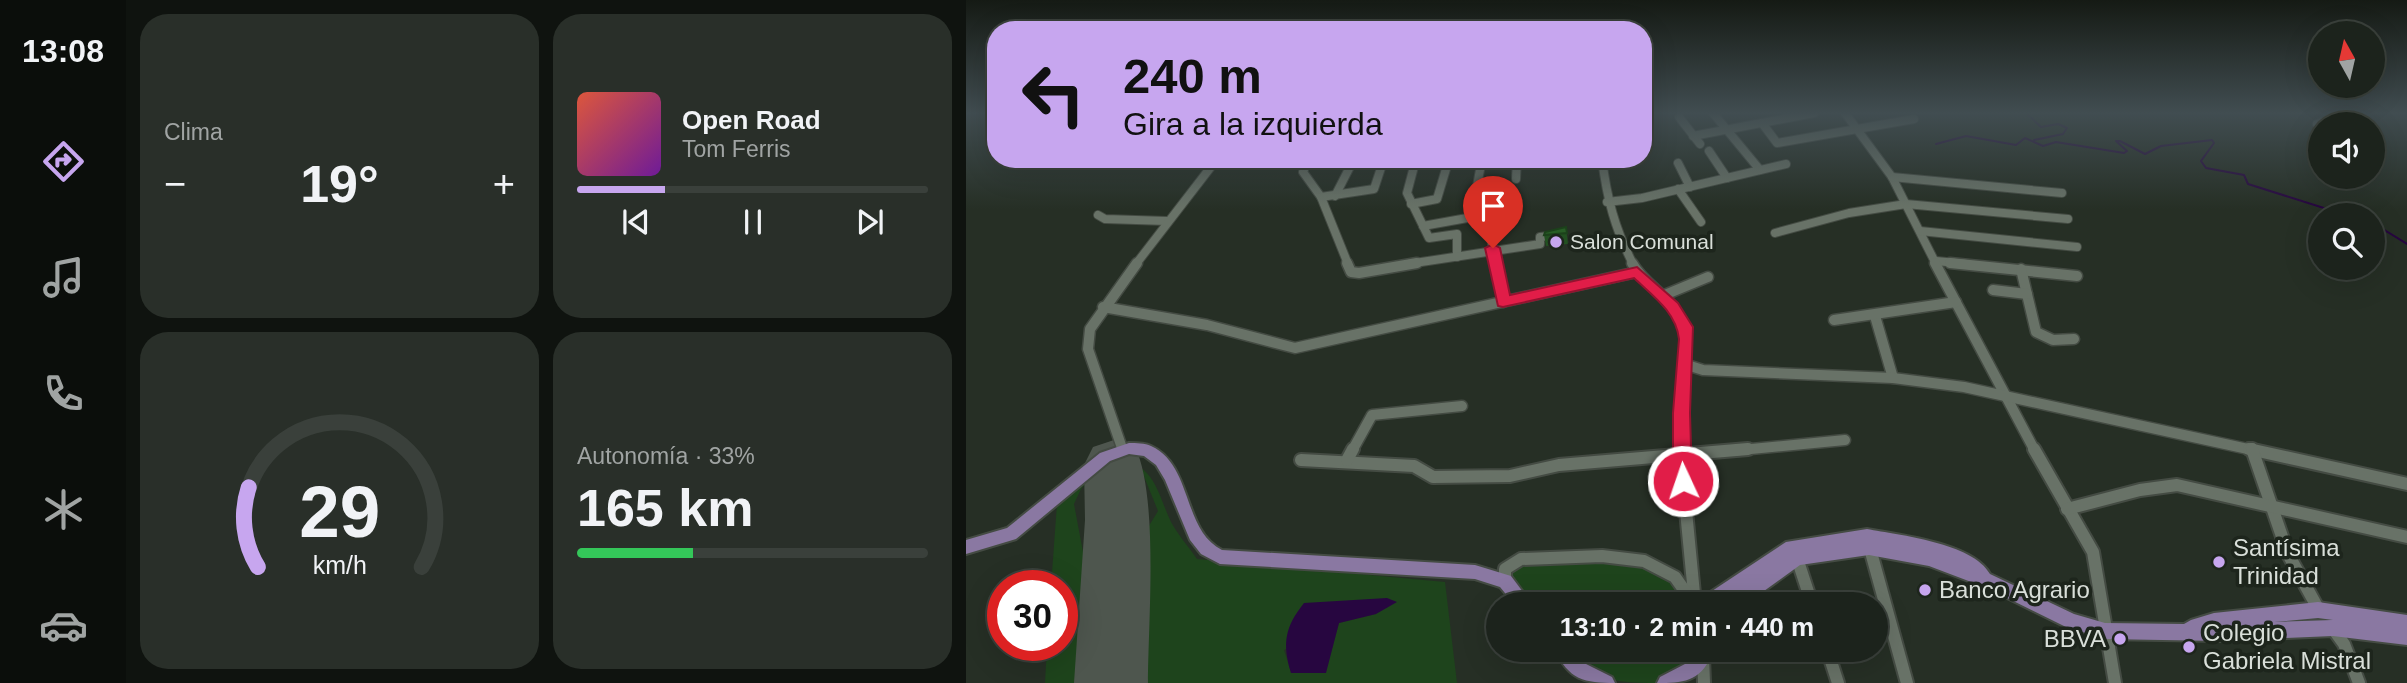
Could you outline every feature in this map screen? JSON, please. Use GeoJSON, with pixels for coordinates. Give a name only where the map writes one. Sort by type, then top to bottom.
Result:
{"type":"FeatureCollection","features":[{"type":"Feature","properties":{"kind":"main road"},"geometry":{"type":"LineString","coordinates":[[966,547],[1011,534],[1105,457],[1122,448],[1148,451],[1172,475],[1205,548],[1220,557],[1475,572],[1505,581],[1514,592]]}},
{"type":"Feature","properties":{"kind":"main road"},"geometry":{"type":"LineString","coordinates":[[1749,592],[1797,558],[1868,542]]}},
{"type":"Feature","properties":{"kind":"main road"},"geometry":{"type":"LineString","coordinates":[[1723,592],[1791,547],[1868,542],[1929,559],[1992,582],[2072,621],[2105,631],[2184,630],[2219,633],[2333,628],[2407,637]]}},
{"type":"Feature","properties":{"kind":"main road"},"geometry":{"type":"LineString","coordinates":[[2184,630],[2214,621],[2318,610],[2407,623]]}},
{"type":"Feature","properties":{"kind":"main road"},"geometry":{"type":"LineString","coordinates":[[1574,662],[1580,670],[1606,683]]}},
{"type":"Feature","properties":{"kind":"main road"},"geometry":{"type":"LineString","coordinates":[[1666,683],[1691,670],[1696,662]]}},
{"type":"Feature","properties":{"kind":"street"},"geometry":{"type":"LineString","coordinates":[[1739,145],[1760,170]]}},
{"type":"Feature","properties":{"kind":"street"},"geometry":{"type":"LineString","coordinates":[[1870,145],[1892,177],[2002,394],[2093,552],[2115,683]]}},
{"type":"Feature","properties":{"kind":"street"},"geometry":{"type":"LineString","coordinates":[[1709,151],[1727,178]]}},
{"type":"Feature","properties":{"kind":"street"},"geometry":{"type":"LineString","coordinates":[[1678,163],[1690,187]]}},
{"type":"Feature","properties":{"kind":"street"},"geometry":{"type":"LineString","coordinates":[[1607,202],[1678,190],[1786,164]]}},
{"type":"Feature","properties":{"kind":"street"},"geometry":{"type":"LineString","coordinates":[[1122,448],[1088,349],[1090,329],[1103,307],[1210,168]]}},
{"type":"Feature","properties":{"kind":"street"},"geometry":{"type":"LineString","coordinates":[[1304,168],[1303,172],[1321,197],[1351,272],[1359,274],[1493,248],[1540,244],[1539,237],[1562,235]]}},
{"type":"Feature","properties":{"kind":"street"},"geometry":{"type":"LineString","coordinates":[[1335,196],[1350,168]]}},
{"type":"Feature","properties":{"kind":"street"},"geometry":{"type":"LineString","coordinates":[[1321,197],[1374,189],[1382,168]]}},
{"type":"Feature","properties":{"kind":"street"},"geometry":{"type":"LineString","coordinates":[[1414,168],[1407,193],[1411,204],[1429,238],[1457,234],[1460,246],[1457,257]]}},
{"type":"Feature","properties":{"kind":"street"},"geometry":{"type":"LineString","coordinates":[[1411,204],[1437,199],[1447,168]]}},
{"type":"Feature","properties":{"kind":"street"},"geometry":{"type":"LineString","coordinates":[[1480,168],[1477,186],[1486,212],[1503,302]]}},
{"type":"Feature","properties":{"kind":"street"},"geometry":{"type":"LineString","coordinates":[[1516,179],[1517,168]]}},
{"type":"Feature","properties":{"kind":"street"},"geometry":{"type":"LineString","coordinates":[[1603,168],[1607,202],[1615,229],[1637,272],[1662,296],[1685,327],[1687,365],[1682,391],[1680,456],[1696,592]]}},
{"type":"Feature","properties":{"kind":"street"},"geometry":{"type":"LineString","coordinates":[[1892,177],[2062,193]]}},
{"type":"Feature","properties":{"kind":"street"},"geometry":{"type":"LineString","coordinates":[[2018,180],[2021,190]]}},
{"type":"Feature","properties":{"kind":"street"},"geometry":{"type":"LineString","coordinates":[[1678,190],[1702,222]]}},
{"type":"Feature","properties":{"kind":"street"},"geometry":{"type":"LineString","coordinates":[[1423,226],[1486,212],[1517,209],[1515,196]]}},
{"type":"Feature","properties":{"kind":"street"},"geometry":{"type":"LineString","coordinates":[[1775,233],[1849,213],[1906,204],[2068,219]]}},
{"type":"Feature","properties":{"kind":"street"},"geometry":{"type":"LineString","coordinates":[[1098,215],[1105,219],[1167,221]]}},
{"type":"Feature","properties":{"kind":"street"},"geometry":{"type":"LineString","coordinates":[[1920,231],[2077,247]]}},
{"type":"Feature","properties":{"kind":"street"},"geometry":{"type":"LineString","coordinates":[[1460,246],[1481,252]]}},
{"type":"Feature","properties":{"kind":"street"},"geometry":{"type":"LineString","coordinates":[[1936,261],[2077,276]]}},
{"type":"Feature","properties":{"kind":"street"},"geometry":{"type":"LineString","coordinates":[[2021,269],[2036,332],[2053,340],[2074,339]]}},
{"type":"Feature","properties":{"kind":"street"},"geometry":{"type":"LineString","coordinates":[[1103,307],[1207,325],[1295,348],[1345,340],[1637,272]]}},
{"type":"Feature","properties":{"kind":"street"},"geometry":{"type":"LineString","coordinates":[[1662,296],[1708,277]]}},
{"type":"Feature","properties":{"kind":"street"},"geometry":{"type":"LineString","coordinates":[[1993,290],[2027,294]]}},
{"type":"Feature","properties":{"kind":"street"},"geometry":{"type":"LineString","coordinates":[[1834,320],[1956,302]]}},
{"type":"Feature","properties":{"kind":"street"},"geometry":{"type":"LineString","coordinates":[[1875,316],[1893,378]]}},
{"type":"Feature","properties":{"kind":"street"},"geometry":{"type":"LineString","coordinates":[[1687,365],[1703,370],[1893,378],[2002,394],[2407,484]]}},
{"type":"Feature","properties":{"kind":"street"},"geometry":{"type":"LineString","coordinates":[[1348,460],[1373,415],[1462,406]]}},
{"type":"Feature","properties":{"kind":"street"},"geometry":{"type":"LineString","coordinates":[[1301,460],[1348,460],[1414,466],[1433,477],[1510,476],[1559,465],[1631,457],[1680,456],[1846,440]]}},
{"type":"Feature","properties":{"kind":"street"},"geometry":{"type":"LineString","coordinates":[[2252,448],[2270,505],[2306,592],[2344,644],[2358,683]]}},
{"type":"Feature","properties":{"kind":"street"},"geometry":{"type":"LineString","coordinates":[[2067,509],[2140,490],[2177,485],[2407,537]]}},
{"type":"Feature","properties":{"kind":"street"},"geometry":{"type":"LineString","coordinates":[[1868,542],[1907,683]]}},
{"type":"Feature","properties":{"kind":"street"},"geometry":{"type":"LineString","coordinates":[[1505,581],[1505,569],[1521,559],[1637,558],[1658,565],[1674,577],[1687,592]]}},
{"type":"Feature","properties":{"kind":"street"},"geometry":{"type":"LineString","coordinates":[[1797,558],[1808,592]]}},
{"type":"Feature","properties":{"kind":"street"},"geometry":{"type":"LineString","coordinates":[[1703,662],[1704,683]]}},
{"type":"Feature","properties":{"kind":"street"},"geometry":{"type":"LineString","coordinates":[[1831,662],[1838,683]]}},
{"type":"Feature","properties":{"kind":"green space"},"geometry":{"type":"Polygon","coordinates":[[[1117,459],[1130,462],[1147,473],[1158,490],[1171,522],[1197,559],[1445,582],[1457,683],[1133,683],[1133,552],[1158,511],[1143,474],[1125,461],[1107,463],[1081,489],[1074,504],[1086,568],[1090,573],[1086,683],[1045,683],[1046,661],[1078,661],[1078,570],[1052,570],[1057,504],[1102,463],[1117,459]],[[1387,598],[1284,650],[1291,672],[1325,673],[1339,623],[1376,614],[1387,598]]]}},
{"type":"Feature","properties":{"kind":"green space"},"geometry":{"type":"Polygon","coordinates":[[[1637,558],[1658,565],[1683,592],[1517,592],[1505,569],[1521,559],[1637,558]]]}},
{"type":"Feature","properties":{"kind":"green space"},"geometry":{"type":"Polygon","coordinates":[[[1578,662],[1690,662],[1672,681],[1666,683],[1609,679],[1578,662]]]}},
{"type":"Feature","properties":{"kind":"shaded area"},"geometry":{"type":"Polygon","coordinates":[[[1387,598],[1397,602],[1376,614],[1339,623],[1326,673],[1291,673],[1287,636],[1304,603],[1387,598]]]}},
{"type":"Feature","properties":{"kind":"building"},"geometry":{"type":"Polygon","coordinates":[[[1566,227],[1567,233],[1544,235],[1545,232],[1566,227]]]}},
{"type":"Feature","properties":{"kind":"waterway"},"geometry":{"type":"LineString","coordinates":[[2040,145],[2047,145]]}},
{"type":"Feature","properties":{"kind":"waterway"},"geometry":{"type":"LineString","coordinates":[[2074,145],[2124,153],[2127,151],[2120,145]]}},
{"type":"Feature","properties":{"kind":"waterway"},"geometry":{"type":"LineString","coordinates":[[2127,145],[2145,154],[2161,146],[2171,145]]}},
{"type":"Feature","properties":{"kind":"waterway"},"geometry":{"type":"LineString","coordinates":[[2213,145],[2201,161],[2206,168],[2244,175],[2248,184],[2308,203]]}},
{"type":"Feature","properties":{"kind":"waterway"},"geometry":{"type":"LineString","coordinates":[[2385,230],[2407,244]]}},
{"type":"Feature","properties":{"kind":"runway"},"geometry":{"type":"LineString","coordinates":[[1111,683],[1117,520],[1114,465]]}},
{"type":"Feature","properties":{"kind":"place","name":"Salon Comunal"},"geometry":{"type":"Point","coordinates":[1556,242]}},
{"type":"Feature","properties":{"kind":"place","name":"Santísima Trinidad"},"geometry":{"type":"Point","coordinates":[2219,562]}},
{"type":"Feature","properties":{"kind":"place","name":"Banco Agrario"},"geometry":{"type":"Point","coordinates":[1925,590]}},
{"type":"Feature","properties":{"kind":"place","name":"BBVA"},"geometry":{"type":"Point","coordinates":[2120,639]}},
{"type":"Feature","properties":{"kind":"place","name":"Colegio Gabriela Mistral"},"geometry":{"type":"Point","coordinates":[2189,647]}},
{"type":"Feature","properties":{"kind":"route"},"geometry":{"type":"LineString","coordinates":[[1493,248],[1503,302],[1637,272],[1673,307],[1685,327],[1687,339],[1687,365],[1681,413],[1680,456],[1683,481]]}}]}
